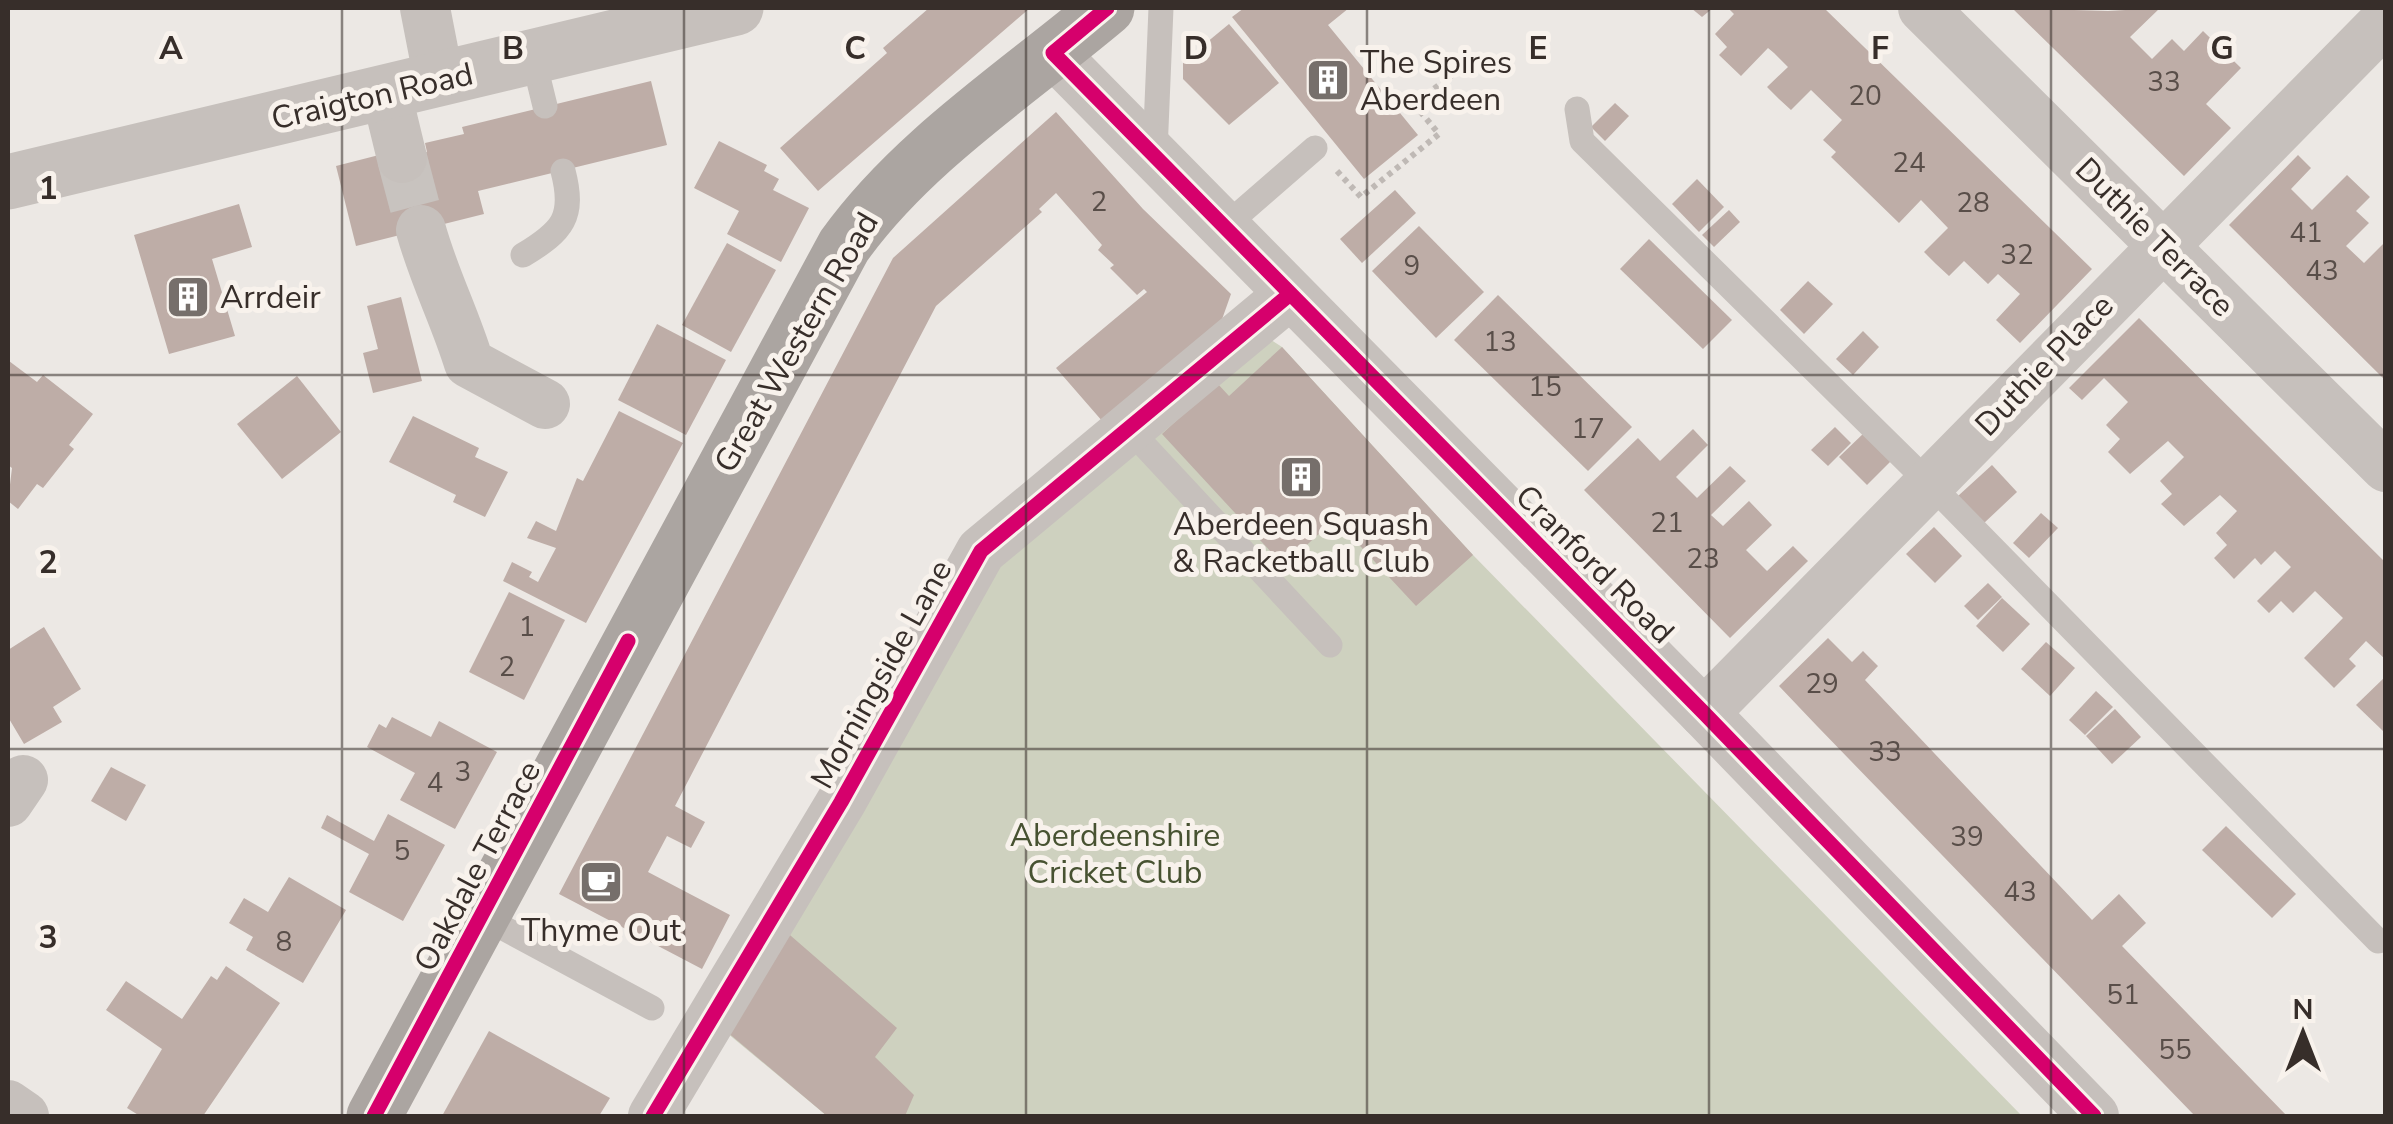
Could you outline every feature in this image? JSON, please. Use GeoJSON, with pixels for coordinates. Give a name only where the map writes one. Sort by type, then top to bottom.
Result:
{"type":"FeatureCollection","features":[{"type":"Feature","properties":{"kind":"main road","name":"Great Western Road"},"geometry":{"type":"LineString","coordinates":[[628,640],[844,246],[873,205],[1107,8]]}},
{"type":"Feature","properties":{"kind":"main road","name":"Oakdale Terrace"},"geometry":{"type":"LineString","coordinates":[[374,1116],[628,640]]}},
{"type":"Feature","properties":{"kind":"street"},"geometry":{"type":"LineString","coordinates":[[426,8],[440,80]]}},
{"type":"Feature","properties":{"kind":"street","name":"Craigton Road"},"geometry":{"type":"LineString","coordinates":[[8,182],[440,80],[539,82],[736,8]]}},
{"type":"Feature","properties":{"kind":"street","name":"Duthie Terrace"},"geometry":{"type":"LineString","coordinates":[[1922,8],[2386,467]]}},
{"type":"Feature","properties":{"kind":"street","name":"Duthie Place"},"geometry":{"type":"LineString","coordinates":[[1704,713],[2162,243],[2386,20]]}},
{"type":"Feature","properties":{"kind":"street","name":"Cranford Road"},"geometry":{"type":"LineString","coordinates":[[1053,54],[1704,713],[2094,1116]]}},
{"type":"Feature","properties":{"kind":"street"},"geometry":{"type":"LineString","coordinates":[[386,92],[402,158]]}},
{"type":"Feature","properties":{"kind":"street"},"geometry":{"type":"LineString","coordinates":[[420,230],[437,288],[452,307],[469,363],[546,404]]}},
{"type":"Feature","properties":{"kind":"street","name":"Morningside Lane"},"geometry":{"type":"LineString","coordinates":[[653,1116],[841,802],[981,551],[1289,295]]}},
{"type":"Feature","properties":{"kind":"street"},"geometry":{"type":"LineString","coordinates":[[8,1105],[24,1116]]}},
{"type":"Feature","properties":{"kind":"lane"},"geometry":{"type":"LineString","coordinates":[[1154,158],[1161,8]]}},
{"type":"Feature","properties":{"kind":"lane"},"geometry":{"type":"LineString","coordinates":[[1578,108],[1582,141],[1929,483],[2378,942]]}},
{"type":"Feature","properties":{"kind":"lane"},"geometry":{"type":"LineString","coordinates":[[1223,228],[1315,148]]}},
{"type":"Feature","properties":{"kind":"lane"},"geometry":{"type":"LineString","coordinates":[[523,255],[564,222],[570,200],[562,171]]}},
{"type":"Feature","properties":{"kind":"lane"},"geometry":{"type":"LineString","coordinates":[[1128,428],[1330,646]]}},
{"type":"Feature","properties":{"kind":"lane"},"geometry":{"type":"LineString","coordinates":[[481,916],[652,1008]]}},
{"type":"Feature","properties":{"kind":"path"},"geometry":{"type":"LineString","coordinates":[[1315,148],[1361,197],[1439,134],[1414,104],[1464,66]]}},
{"type":"Feature","properties":{"kind":"green space","name":"Aberdeenshire Cricket Club"},"geometry":{"type":"Polygon","coordinates":[[[1251,327],[1282,347],[1473,555],[2022,1116],[827,1116],[721,1028],[981,551],[1251,327]]]}},
{"type":"Feature","properties":{"kind":"building"},"geometry":{"type":"Polygon","coordinates":[[[929,8],[1030,8],[818,191],[780,148],[887,53],[883,48],[929,8]]]}},
{"type":"Feature","properties":{"kind":"building","name":"The Spires Aberdeen"},"geometry":{"type":"Polygon","coordinates":[[[1244,8],[1349,8],[1328,25],[1418,135],[1364,179],[1232,17],[1244,8]]]}},
{"type":"Feature","properties":{"kind":"building"},"geometry":{"type":"Polygon","coordinates":[[[1691,8],[1713,8],[1702,17],[1691,8]]]}},
{"type":"Feature","properties":{"kind":"building"},"geometry":{"type":"Polygon","coordinates":[[[1728,8],[1824,8],[2092,269],[2020,343],[1996,320],[2020,294],[1998,274],[1988,284],[1964,261],[1949,276],[1936,264],[1924,252],[1948,228],[1921,200],[1899,223],[1831,157],[1836,152],[1823,140],[1842,120],[1811,90],[1791,110],[1779,99],[1767,87],[1788,67],[1774,53],[1768,48],[1741,76],[1719,55],[1727,47],[1715,34],[1734,14],[1728,8]]]}},
{"type":"Feature","properties":{"kind":"building"},"geometry":{"type":"Polygon","coordinates":[[[2012,8],[2160,8],[2130,37],[2152,59],[2172,39],[2184,51],[2203,31],[2241,68],[2206,104],[2231,128],[2184,176],[2012,8]]]}},
{"type":"Feature","properties":{"kind":"building"},"geometry":{"type":"Polygon","coordinates":[[[1229,24],[1279,83],[1229,125],[1183,79],[1183,62],[1229,24]]]}},
{"type":"Feature","properties":{"kind":"building"},"geometry":{"type":"Polygon","coordinates":[[[651,81],[667,145],[478,191],[484,214],[356,246],[336,166],[379,155],[381,163],[427,152],[425,143],[464,134],[462,127],[651,81]]]}},
{"type":"Feature","properties":{"kind":"building"},"geometry":{"type":"Polygon","coordinates":[[[1615,103],[1629,116],[1605,141],[1591,127],[1615,103]]]}},
{"type":"Feature","properties":{"kind":"building"},"geometry":{"type":"Polygon","coordinates":[[[1056,112],[1143,209],[1231,294],[1220,325],[1103,422],[1056,368],[1147,292],[1144,289],[1137,295],[1110,268],[1114,265],[1098,250],[1102,245],[1056,193],[1039,209],[1042,212],[936,306],[675,806],[705,822],[691,848],[667,836],[648,872],[730,915],[702,969],[559,894],[893,258],[1056,112]]]}},
{"type":"Feature","properties":{"kind":"building"},"geometry":{"type":"Polygon","coordinates":[[[719,141],[767,165],[764,171],[779,179],[773,190],[809,208],[781,262],[727,234],[739,211],[694,188],[719,141]]]}},
{"type":"Feature","properties":{"kind":"building"},"geometry":{"type":"Polygon","coordinates":[[[2298,155],[2311,168],[2291,189],[2312,210],[2347,175],[2370,197],[2356,211],[2369,223],[2346,246],[2364,263],[2386,241],[2386,381],[2229,225],[2298,155]]]}},
{"type":"Feature","properties":{"kind":"building"},"geometry":{"type":"Polygon","coordinates":[[[1697,179],[1724,207],[1699,232],[1672,204],[1697,179]]]}},
{"type":"Feature","properties":{"kind":"building"},"geometry":{"type":"Polygon","coordinates":[[[1395,190],[1416,213],[1362,263],[1340,239],[1395,190]]]}},
{"type":"Feature","properties":{"kind":"building","name":"Arrdeir"},"geometry":{"type":"Polygon","coordinates":[[[239,204],[252,247],[212,259],[235,336],[169,354],[134,235],[239,204]]]}},
{"type":"Feature","properties":{"kind":"building"},"geometry":{"type":"Polygon","coordinates":[[[1729,210],[1740,222],[1714,247],[1702,235],[1729,210]]]}},
{"type":"Feature","properties":{"kind":"building"},"geometry":{"type":"Polygon","coordinates":[[[1419,226],[1484,292],[1436,338],[1372,271],[1419,226]]]}},
{"type":"Feature","properties":{"kind":"building"},"geometry":{"type":"Polygon","coordinates":[[[1649,239],[1732,320],[1703,349],[1620,269],[1649,239]]]}},
{"type":"Feature","properties":{"kind":"building"},"geometry":{"type":"Polygon","coordinates":[[[727,243],[776,270],[731,352],[682,325],[727,243]]]}},
{"type":"Feature","properties":{"kind":"building"},"geometry":{"type":"Polygon","coordinates":[[[1808,281],[1833,304],[1804,334],[1780,310],[1808,281]]]}},
{"type":"Feature","properties":{"kind":"building"},"geometry":{"type":"Polygon","coordinates":[[[1498,295],[1632,427],[1588,471],[1454,340],[1498,295]]]}},
{"type":"Feature","properties":{"kind":"building"},"geometry":{"type":"Polygon","coordinates":[[[401,297],[422,381],[373,393],[363,353],[378,349],[367,306],[401,297]]]}},
{"type":"Feature","properties":{"kind":"building"},"geometry":{"type":"Polygon","coordinates":[[[2139,318],[2386,563],[2386,660],[2366,641],[2349,659],[2356,666],[2334,688],[2304,658],[2343,618],[2315,591],[2293,613],[2281,601],[2269,613],[2257,601],[2291,567],[2275,551],[2261,565],[2255,558],[2234,579],[2214,558],[2227,545],[2216,533],[2237,511],[2220,495],[2184,526],[2161,504],[2172,494],[2160,481],[2184,457],[2168,441],[2130,474],[2108,452],[2120,439],[2106,425],[2128,402],[2104,378],[2082,400],[2069,388],[2139,318]]]}},
{"type":"Feature","properties":{"kind":"building"},"geometry":{"type":"Polygon","coordinates":[[[657,324],[726,360],[686,435],[618,400],[657,324]]]}},
{"type":"Feature","properties":{"kind":"building"},"geometry":{"type":"Polygon","coordinates":[[[1863,331],[1879,347],[1853,375],[1836,359],[1863,331]]]}},
{"type":"Feature","properties":{"kind":"building","name":"Aberdeen Squash & Racketball Club"},"geometry":{"type":"Polygon","coordinates":[[[1282,347],[1473,555],[1416,606],[1335,519],[1284,566],[1162,434],[1217,383],[1229,396],[1282,347]]]}},
{"type":"Feature","properties":{"kind":"building"},"geometry":{"type":"Polygon","coordinates":[[[8,354],[9,361],[37,382],[43,375],[93,414],[69,445],[74,449],[43,488],[37,484],[18,509],[8,501],[12,468],[8,465],[8,354]]]}},
{"type":"Feature","properties":{"kind":"building"},"geometry":{"type":"Polygon","coordinates":[[[297,376],[341,432],[282,479],[237,424],[297,376]]]}},
{"type":"Feature","properties":{"kind":"building"},"geometry":{"type":"Polygon","coordinates":[[[619,411],[683,443],[586,623],[503,581],[512,562],[532,572],[529,577],[538,582],[556,548],[527,538],[536,521],[556,531],[577,478],[583,481],[619,411]]]}},
{"type":"Feature","properties":{"kind":"building"},"geometry":{"type":"Polygon","coordinates":[[[413,416],[479,448],[475,457],[508,472],[485,517],[453,502],[456,495],[389,462],[413,416]]]}},
{"type":"Feature","properties":{"kind":"building"},"geometry":{"type":"Polygon","coordinates":[[[1835,427],[1851,443],[1828,466],[1811,450],[1835,427]]]}},
{"type":"Feature","properties":{"kind":"building"},"geometry":{"type":"Polygon","coordinates":[[[1693,429],[1708,445],[1676,477],[1697,498],[1730,466],[1746,481],[1711,515],[1723,526],[1749,501],[1772,525],[1746,550],[1767,571],[1793,546],[1808,561],[1730,638],[1584,490],[1638,438],[1660,461],[1693,429]]]}},
{"type":"Feature","properties":{"kind":"building"},"geometry":{"type":"Polygon","coordinates":[[[1866,431],[1894,458],[1867,485],[1839,457],[1866,431]]]}},
{"type":"Feature","properties":{"kind":"building"},"geometry":{"type":"Polygon","coordinates":[[[1992,465],[2017,492],[1983,524],[1958,496],[1992,465]]]}},
{"type":"Feature","properties":{"kind":"building"},"geometry":{"type":"Polygon","coordinates":[[[2041,513],[2058,528],[2029,558],[2013,543],[2041,513]]]}},
{"type":"Feature","properties":{"kind":"building"},"geometry":{"type":"Polygon","coordinates":[[[1934,527],[1962,556],[1935,583],[1906,554],[1934,527]]]}},
{"type":"Feature","properties":{"kind":"building"},"geometry":{"type":"Polygon","coordinates":[[[1988,583],[2002,597],[1978,620],[1964,606],[1988,583]]]}},
{"type":"Feature","properties":{"kind":"building"},"geometry":{"type":"Polygon","coordinates":[[[509,592],[565,620],[524,700],[469,672],[509,592]]]}},
{"type":"Feature","properties":{"kind":"building"},"geometry":{"type":"Polygon","coordinates":[[[2002,598],[2030,624],[2003,652],[1976,626],[2002,598]]]}},
{"type":"Feature","properties":{"kind":"building"},"geometry":{"type":"Polygon","coordinates":[[[44,627],[81,689],[53,707],[62,722],[24,744],[8,717],[8,650],[44,627]]]}},
{"type":"Feature","properties":{"kind":"building"},"geometry":{"type":"Polygon","coordinates":[[[1828,638],[1852,662],[1863,651],[1878,666],[1865,680],[2092,920],[2119,894],[2146,923],[2122,946],[2287,1116],[2195,1116],[1817,726],[1779,686],[1828,638]]]}},
{"type":"Feature","properties":{"kind":"building"},"geometry":{"type":"Polygon","coordinates":[[[2046,642],[2075,668],[2050,696],[2021,669],[2046,642]]]}},
{"type":"Feature","properties":{"kind":"building"},"geometry":{"type":"Polygon","coordinates":[[[2386,676],[2386,728],[2383,731],[2356,705],[2386,676]]]}},
{"type":"Feature","properties":{"kind":"building"},"geometry":{"type":"Polygon","coordinates":[[[2096,691],[2113,707],[2085,735],[2069,720],[2096,691]]]}},
{"type":"Feature","properties":{"kind":"building"},"geometry":{"type":"Polygon","coordinates":[[[2115,709],[2141,737],[2112,764],[2086,736],[2115,709]]]}},
{"type":"Feature","properties":{"kind":"building"},"geometry":{"type":"Polygon","coordinates":[[[392,717],[431,737],[439,721],[497,752],[455,829],[400,800],[415,773],[367,747],[379,724],[386,728],[392,717]]]}},
{"type":"Feature","properties":{"kind":"building"},"geometry":{"type":"Polygon","coordinates":[[[111,767],[146,785],[126,821],[91,801],[111,767]]]}},
{"type":"Feature","properties":{"kind":"building"},"geometry":{"type":"Polygon","coordinates":[[[388,814],[445,845],[403,921],[349,892],[369,854],[321,828],[327,815],[374,841],[388,814]]]}},
{"type":"Feature","properties":{"kind":"building"},"geometry":{"type":"Polygon","coordinates":[[[2226,826],[2296,894],[2272,918],[2202,850],[2226,826]]]}},
{"type":"Feature","properties":{"kind":"building"},"geometry":{"type":"Polygon","coordinates":[[[289,877],[346,910],[303,983],[246,950],[253,937],[229,923],[244,898],[268,912],[289,877]]]}},
{"type":"Feature","properties":{"kind":"building"},"geometry":{"type":"Polygon","coordinates":[[[783,929],[897,1028],[875,1057],[914,1095],[905,1116],[827,1116],[720,1026],[783,929]]]}},
{"type":"Feature","properties":{"kind":"building"},"geometry":{"type":"Polygon","coordinates":[[[226,966],[280,1003],[203,1116],[140,1116],[127,1108],[162,1049],[106,1010],[126,981],[182,1019],[211,976],[217,980],[226,966]]]}},
{"type":"Feature","properties":{"kind":"building"},"geometry":{"type":"Polygon","coordinates":[[[489,1031],[610,1098],[599,1116],[442,1116],[489,1031]]]}},
{"type":"Feature","properties":{"kind":"tunnel"},"geometry":{"type":"LineString","coordinates":[[402,158],[421,230]]}},
{"type":"Feature","properties":{"kind":"cycle path"},"geometry":{"type":"LineString","coordinates":[[1107,8],[1053,53],[1704,713],[2094,1116]]}},
{"type":"Feature","properties":{"kind":"cycle path"},"geometry":{"type":"LineString","coordinates":[[653,1116],[841,802],[981,551],[1289,295]]}},
{"type":"Feature","properties":{"kind":"cycle path"},"geometry":{"type":"LineString","coordinates":[[374,1116],[628,641]]}},
{"type":"Feature","properties":{"kind":"place","name":"The Spires Aberdeen"},"geometry":{"type":"Point","coordinates":[1328,80]}},
{"type":"Feature","properties":{"kind":"place","name":"Arrdeir"},"geometry":{"type":"Point","coordinates":[188,297]}},
{"type":"Feature","properties":{"kind":"place","name":"Aberdeen Squash & Racketball Club"},"geometry":{"type":"Point","coordinates":[1301,477]}},
{"type":"Feature","properties":{"kind":"place","name":"Thyme Out"},"geometry":{"type":"Point","coordinates":[601,882]}}]}
